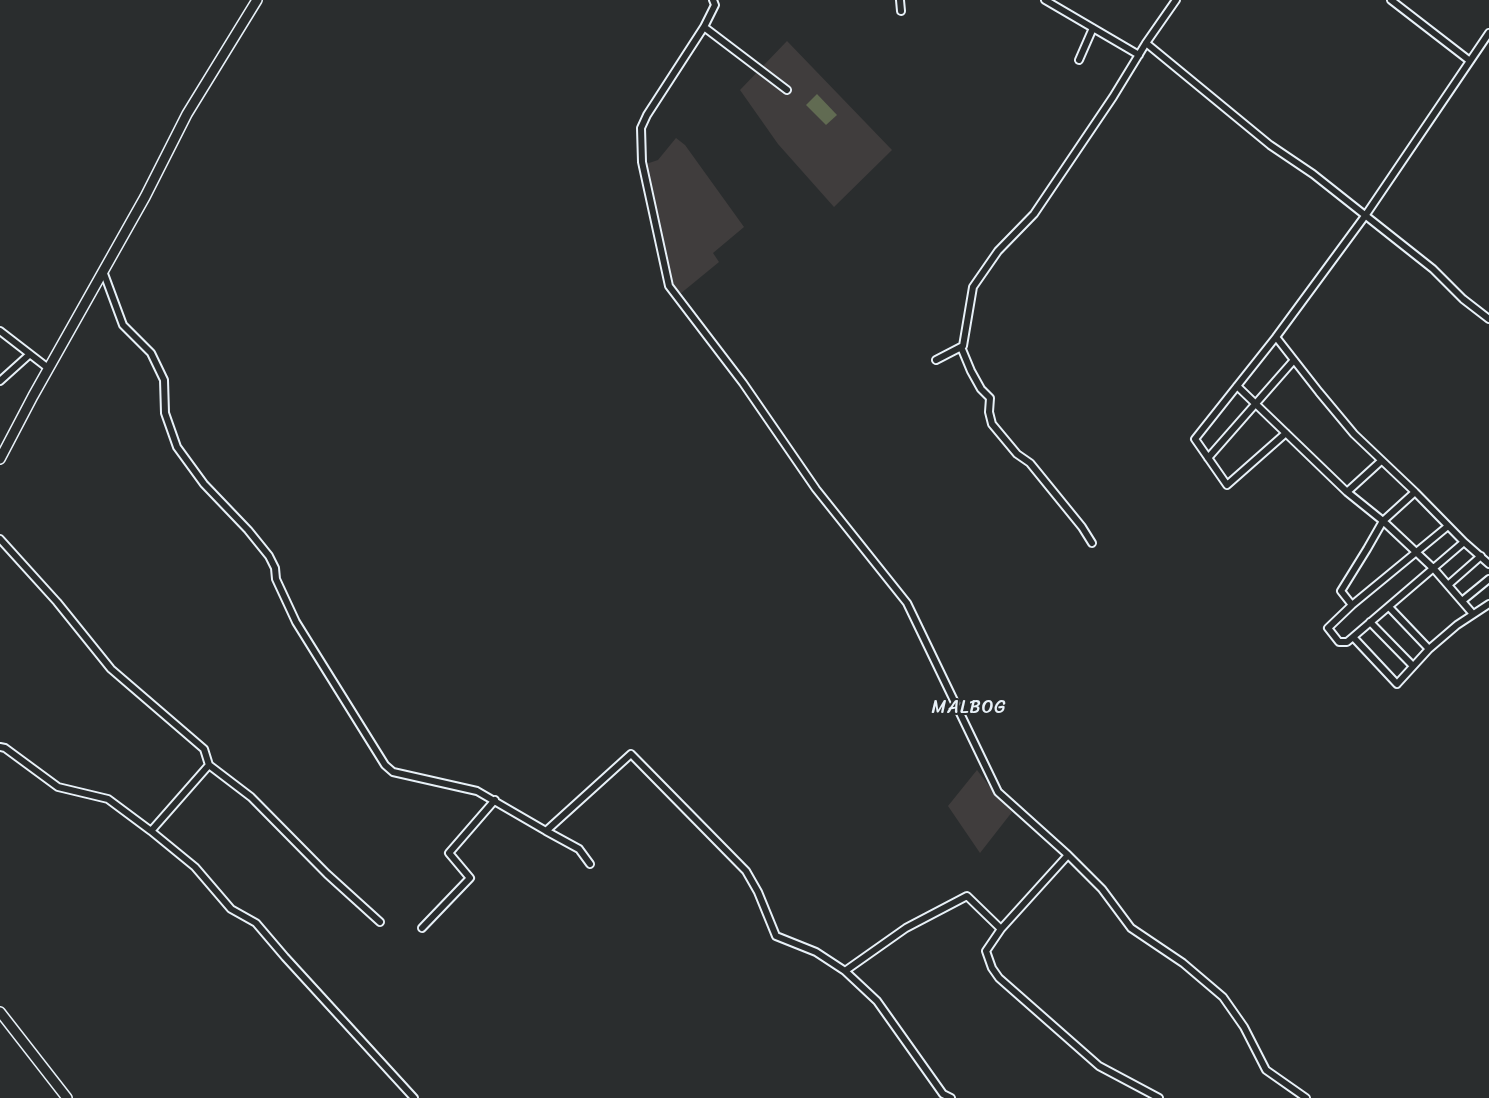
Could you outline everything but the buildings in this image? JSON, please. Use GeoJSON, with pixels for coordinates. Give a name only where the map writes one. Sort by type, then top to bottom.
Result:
{"type":"FeatureCollection","features":[{"type":"Feature","properties":{"kind":"street"},"geometry":{"type":"LineString","coordinates":[[0,459],[48,368],[145,197],[187,114],[257,0]]}},
{"type":"Feature","properties":{"kind":"street"},"geometry":{"type":"LineString","coordinates":[[900,0],[901,11]]}},
{"type":"Feature","properties":{"kind":"street"},"geometry":{"type":"LineString","coordinates":[[936,360],[963,346],[973,287],[998,251],[1034,214],[1176,0]]}},
{"type":"Feature","properties":{"kind":"street"},"geometry":{"type":"LineString","coordinates":[[1391,0],[1470,61]]}},
{"type":"Feature","properties":{"kind":"street"},"geometry":{"type":"LineString","coordinates":[[1048,1],[1139,55]]}},
{"type":"Feature","properties":{"kind":"street"},"geometry":{"type":"LineString","coordinates":[[714,2],[704,27],[646,115],[641,128],[642,162],[670,286],[742,383],[816,489],[907,604],[998,792],[1068,855],[1102,890],[1131,928],[1183,963],[1223,997],[1244,1026],[1266,1070],[1306,1098]]}},
{"type":"Feature","properties":{"kind":"street"},"geometry":{"type":"LineString","coordinates":[[704,27],[787,90]]}},
{"type":"Feature","properties":{"kind":"street"},"geometry":{"type":"LineString","coordinates":[[1079,60],[1093,28]]}},
{"type":"Feature","properties":{"kind":"street"},"geometry":{"type":"LineString","coordinates":[[1286,434],[1227,485],[1195,440],[1276,337],[1365,216],[1489,33]]}},
{"type":"Feature","properties":{"kind":"street"},"geometry":{"type":"LineString","coordinates":[[1146,43],[1270,145],[1313,174],[1432,268],[1463,299],[1489,319]]}},
{"type":"Feature","properties":{"kind":"street"},"geometry":{"type":"LineString","coordinates":[[103,271],[123,325],[151,353],[164,380],[165,414],[177,447],[204,484],[248,530],[269,556],[275,568],[276,579],[296,622],[385,765],[393,772],[477,791],[578,850],[590,864]]}},
{"type":"Feature","properties":{"kind":"street"},"geometry":{"type":"LineString","coordinates":[[0,331],[48,368]]}},
{"type":"Feature","properties":{"kind":"street"},"geometry":{"type":"LineString","coordinates":[[1276,337],[1344,423],[1464,542],[1489,564]]}},
{"type":"Feature","properties":{"kind":"street"},"geometry":{"type":"LineString","coordinates":[[961,347],[982,389],[990,398],[992,424],[1017,454],[1030,462],[1082,527],[1092,543]]}},
{"type":"Feature","properties":{"kind":"street"},"geometry":{"type":"LineString","coordinates":[[0,382],[30,354]]}},
{"type":"Feature","properties":{"kind":"street"},"geometry":{"type":"LineString","coordinates":[[1208,458],[1294,360]]}},
{"type":"Feature","properties":{"kind":"street"},"geometry":{"type":"LineString","coordinates":[[1237,386],[1347,492],[1383,521],[1434,569],[1473,614]]}},
{"type":"Feature","properties":{"kind":"street"},"geometry":{"type":"LineString","coordinates":[[1347,492],[1381,461]]}},
{"type":"Feature","properties":{"kind":"street"},"geometry":{"type":"LineString","coordinates":[[1352,605],[1341,591],[1368,549],[1383,521],[1415,492]]}},
{"type":"Feature","properties":{"kind":"street"},"geometry":{"type":"LineString","coordinates":[[1448,526],[1352,605],[1328,628],[1339,642],[1347,642],[1464,542]]}},
{"type":"Feature","properties":{"kind":"street"},"geometry":{"type":"LineString","coordinates":[[0,539],[57,602],[111,669],[204,749],[209,765],[251,797],[327,874],[380,922]]}},
{"type":"Feature","properties":{"kind":"street"},"geometry":{"type":"LineString","coordinates":[[1448,585],[1481,556]]}},
{"type":"Feature","properties":{"kind":"street"},"geometry":{"type":"LineString","coordinates":[[1462,601],[1489,579]]}},
{"type":"Feature","properties":{"kind":"street"},"geometry":{"type":"LineString","coordinates":[[1353,637],[1397,684],[1429,649],[1457,625],[1489,604]]}},
{"type":"Feature","properties":{"kind":"street"},"geometry":{"type":"LineString","coordinates":[[1389,607],[1429,649]]}},
{"type":"Feature","properties":{"kind":"street"},"geometry":{"type":"LineString","coordinates":[[1370,622],[1413,666]]}},
{"type":"Feature","properties":{"kind":"street"},"geometry":{"type":"LineString","coordinates":[[0,747],[5,748],[58,787],[108,799],[195,867],[231,909],[256,923],[409,1096]]}},
{"type":"Feature","properties":{"kind":"street"},"geometry":{"type":"LineString","coordinates":[[546,831],[631,754],[746,871],[758,892],[776,936],[816,952],[845,971],[877,1001],[944,1094],[951,1098]]}},
{"type":"Feature","properties":{"kind":"street"},"geometry":{"type":"LineString","coordinates":[[151,831],[209,765]]}},
{"type":"Feature","properties":{"kind":"street"},"geometry":{"type":"LineString","coordinates":[[422,928],[470,878],[449,853],[495,800]]}},
{"type":"Feature","properties":{"kind":"street"},"geometry":{"type":"LineString","coordinates":[[1068,855],[1001,929],[986,951],[992,968],[999,978],[1099,1066],[1159,1098]]}},
{"type":"Feature","properties":{"kind":"street"},"geometry":{"type":"LineString","coordinates":[[845,971],[906,928],[967,896],[1001,929]]}},
{"type":"Feature","properties":{"kind":"street"},"geometry":{"type":"LineString","coordinates":[[0,1012],[66,1098]]}},
{"type":"Feature","properties":{"kind":"shaded area"},"geometry":{"type":"Polygon","coordinates":[[[787,41],[892,150],[834,207],[778,144],[740,90],[787,41]]]}},
{"type":"Feature","properties":{"kind":"shaded area"},"geometry":{"type":"Polygon","coordinates":[[[676,138],[685,145],[744,227],[713,253],[719,262],[680,294],[672,285],[646,164],[658,160],[676,138]]]}},
{"type":"Feature","properties":{"kind":"shaded area"},"geometry":{"type":"Polygon","coordinates":[[[977,770],[1012,812],[980,853],[948,806],[977,770]]]}},
{"type":"Feature","properties":{"kind":"green space"},"geometry":{"type":"Polygon","coordinates":[[[817,94],[837,115],[826,125],[806,105],[817,94]]]}},
{"type":"Feature","properties":{"kind":"district","name":"MALBOG"},"geometry":{"type":"Point","coordinates":[969,708]}}]}
